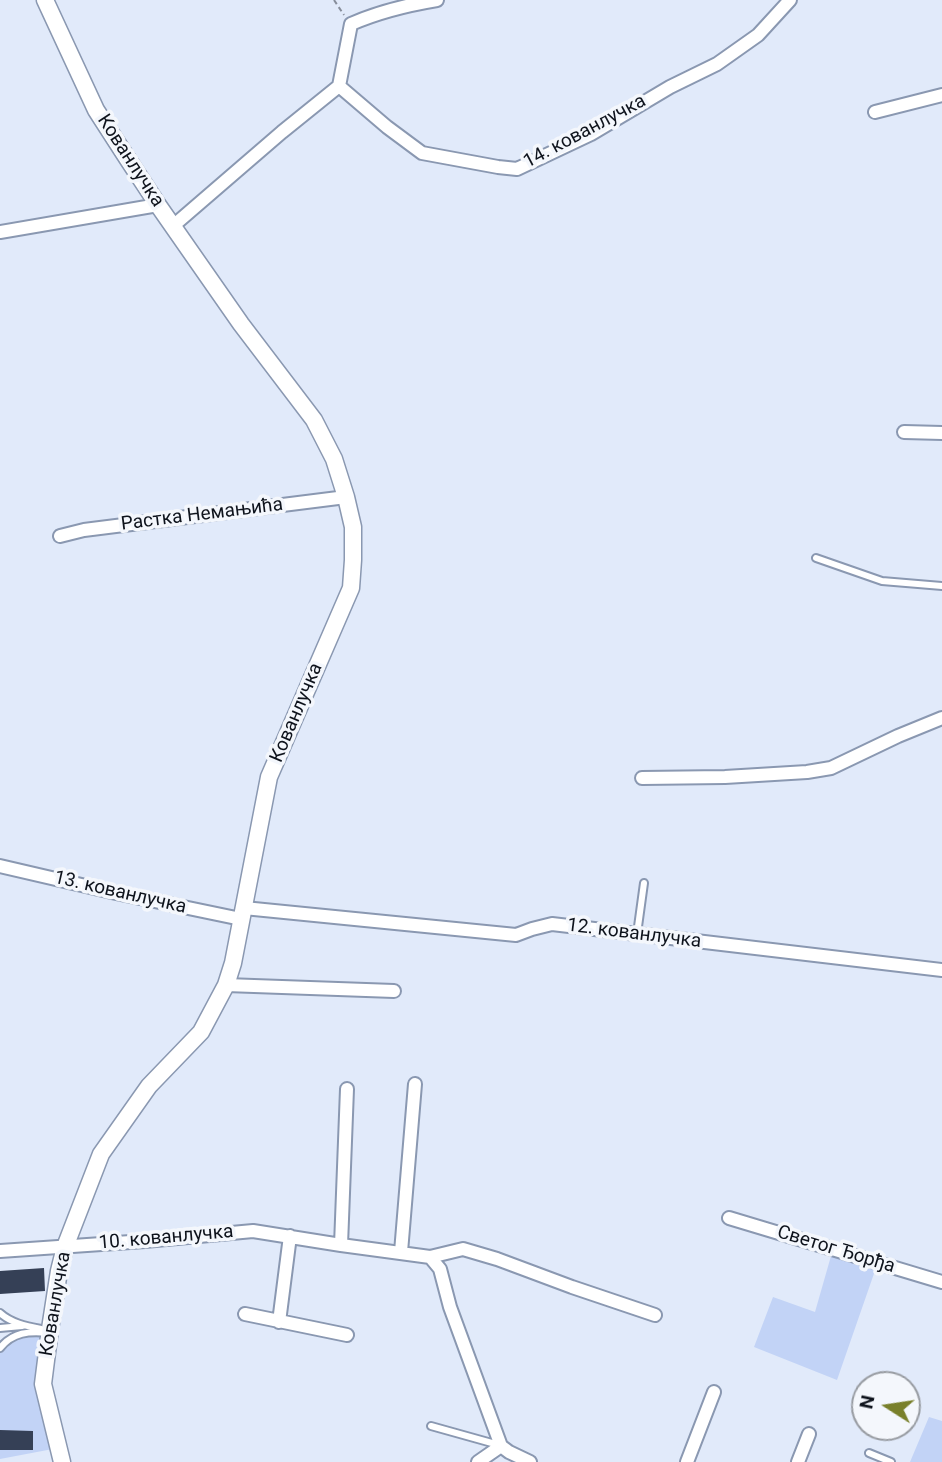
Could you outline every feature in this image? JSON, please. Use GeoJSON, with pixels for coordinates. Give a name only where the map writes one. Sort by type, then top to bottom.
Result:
{"type":"FeatureCollection","features":[{"type":"Feature","properties":{"kind":"street","name":"Кованлучка"},"geometry":{"type":"LineString","coordinates":[[45,0],[96,110],[241,324],[314,420],[334,459],[353,527],[351,588],[269,777],[233,963],[226,985],[201,1032],[149,1086],[102,1154],[65,1247],[49,1331],[43,1384],[62,1462]]}},
{"type":"Feature","properties":{"kind":"street"},"geometry":{"type":"LineString","coordinates":[[173,226],[339,86],[351,24],[368,16],[437,0]]}},
{"type":"Feature","properties":{"kind":"street","name":"14. кованлучка"},"geometry":{"type":"LineString","coordinates":[[339,86],[422,153],[517,169],[591,134],[670,86],[717,64],[758,35],[790,0]]}},
{"type":"Feature","properties":{"kind":"street"},"geometry":{"type":"LineString","coordinates":[[875,112],[942,95]]}},
{"type":"Feature","properties":{"kind":"street"},"geometry":{"type":"LineString","coordinates":[[0,232],[158,205]]}},
{"type":"Feature","properties":{"kind":"street"},"geometry":{"type":"LineString","coordinates":[[904,432],[942,433]]}},
{"type":"Feature","properties":{"kind":"street","name":"Растка Немањића"},"geometry":{"type":"LineString","coordinates":[[60,536],[84,530],[346,497]]}},
{"type":"Feature","properties":{"kind":"street"},"geometry":{"type":"LineString","coordinates":[[642,778],[725,777],[831,768],[942,718]]}},
{"type":"Feature","properties":{"kind":"street","name":"13. кованлучка"},"geometry":{"type":"LineString","coordinates":[[0,866],[116,893],[243,914]]}},
{"type":"Feature","properties":{"kind":"street","name":"12. кованлучка"},"geometry":{"type":"LineString","coordinates":[[243,914],[516,935],[552,924],[942,970]]}},
{"type":"Feature","properties":{"kind":"street"},"geometry":{"type":"LineString","coordinates":[[226,985],[394,991]]}},
{"type":"Feature","properties":{"kind":"street"},"geometry":{"type":"LineString","coordinates":[[401,1252],[415,1084]]}},
{"type":"Feature","properties":{"kind":"street"},"geometry":{"type":"LineString","coordinates":[[341,1245],[347,1089]]}},
{"type":"Feature","properties":{"kind":"street","name":"Светог Ђорђа"},"geometry":{"type":"LineString","coordinates":[[729,1218],[942,1282]]}},
{"type":"Feature","properties":{"kind":"street","name":"10. кованлучка"},"geometry":{"type":"LineString","coordinates":[[0,1251],[145,1241],[236,1231],[253,1231],[430,1257],[463,1249],[655,1315]]}},
{"type":"Feature","properties":{"kind":"street"},"geometry":{"type":"LineString","coordinates":[[279,1322],[289,1236]]}},
{"type":"Feature","properties":{"kind":"street"},"geometry":{"type":"LineString","coordinates":[[430,1257],[440,1269],[450,1307],[501,1446],[530,1462]]}},
{"type":"Feature","properties":{"kind":"street"},"geometry":{"type":"LineString","coordinates":[[245,1314],[347,1335]]}},
{"type":"Feature","properties":{"kind":"street"},"geometry":{"type":"LineString","coordinates":[[687,1462],[714,1392]]}},
{"type":"Feature","properties":{"kind":"street"},"geometry":{"type":"LineString","coordinates":[[798,1462],[809,1434]]}},
{"type":"Feature","properties":{"kind":"street"},"geometry":{"type":"LineString","coordinates":[[478,1462],[501,1446]]}},
{"type":"Feature","properties":{"kind":"lane"},"geometry":{"type":"LineString","coordinates":[[816,558],[882,581],[942,586]]}},
{"type":"Feature","properties":{"kind":"lane"},"geometry":{"type":"LineString","coordinates":[[637,934],[644,883]]}},
{"type":"Feature","properties":{"kind":"lane"},"geometry":{"type":"LineString","coordinates":[[0,1313],[24,1329]]}},
{"type":"Feature","properties":{"kind":"lane"},"geometry":{"type":"LineString","coordinates":[[0,1329],[49,1331]]}},
{"type":"Feature","properties":{"kind":"lane"},"geometry":{"type":"LineString","coordinates":[[0,1348],[24,1329]]}},
{"type":"Feature","properties":{"kind":"lane"},"geometry":{"type":"LineString","coordinates":[[431,1426],[501,1446]]}},
{"type":"Feature","properties":{"kind":"lane"},"geometry":{"type":"LineString","coordinates":[[869,1453],[891,1462]]}},
{"type":"Feature","properties":{"kind":"path"},"geometry":{"type":"LineString","coordinates":[[334,0],[351,24]]}},
{"type":"Feature","properties":{"kind":"shaded area"},"geometry":{"type":"Polygon","coordinates":[[[833,1249],[878,1262],[837,1380],[754,1347],[773,1297],[815,1312],[833,1249]]]}},
{"type":"Feature","properties":{"kind":"shaded area"},"geometry":{"type":"Polygon","coordinates":[[[49,1333],[43,1384],[58,1448],[0,1459],[0,1348],[11,1337],[49,1333]]]}},
{"type":"Feature","properties":{"kind":"shaded area"},"geometry":{"type":"Polygon","coordinates":[[[929,1417],[942,1421],[942,1462],[910,1462],[929,1417]]]}},
{"type":"Feature","properties":{"kind":"building"},"geometry":{"type":"Polygon","coordinates":[[[44,1268],[45,1291],[0,1294],[0,1271],[44,1268]]]}},
{"type":"Feature","properties":{"kind":"building"},"geometry":{"type":"Polygon","coordinates":[[[0,1430],[33,1431],[33,1450],[0,1450],[0,1430]]]}}]}
